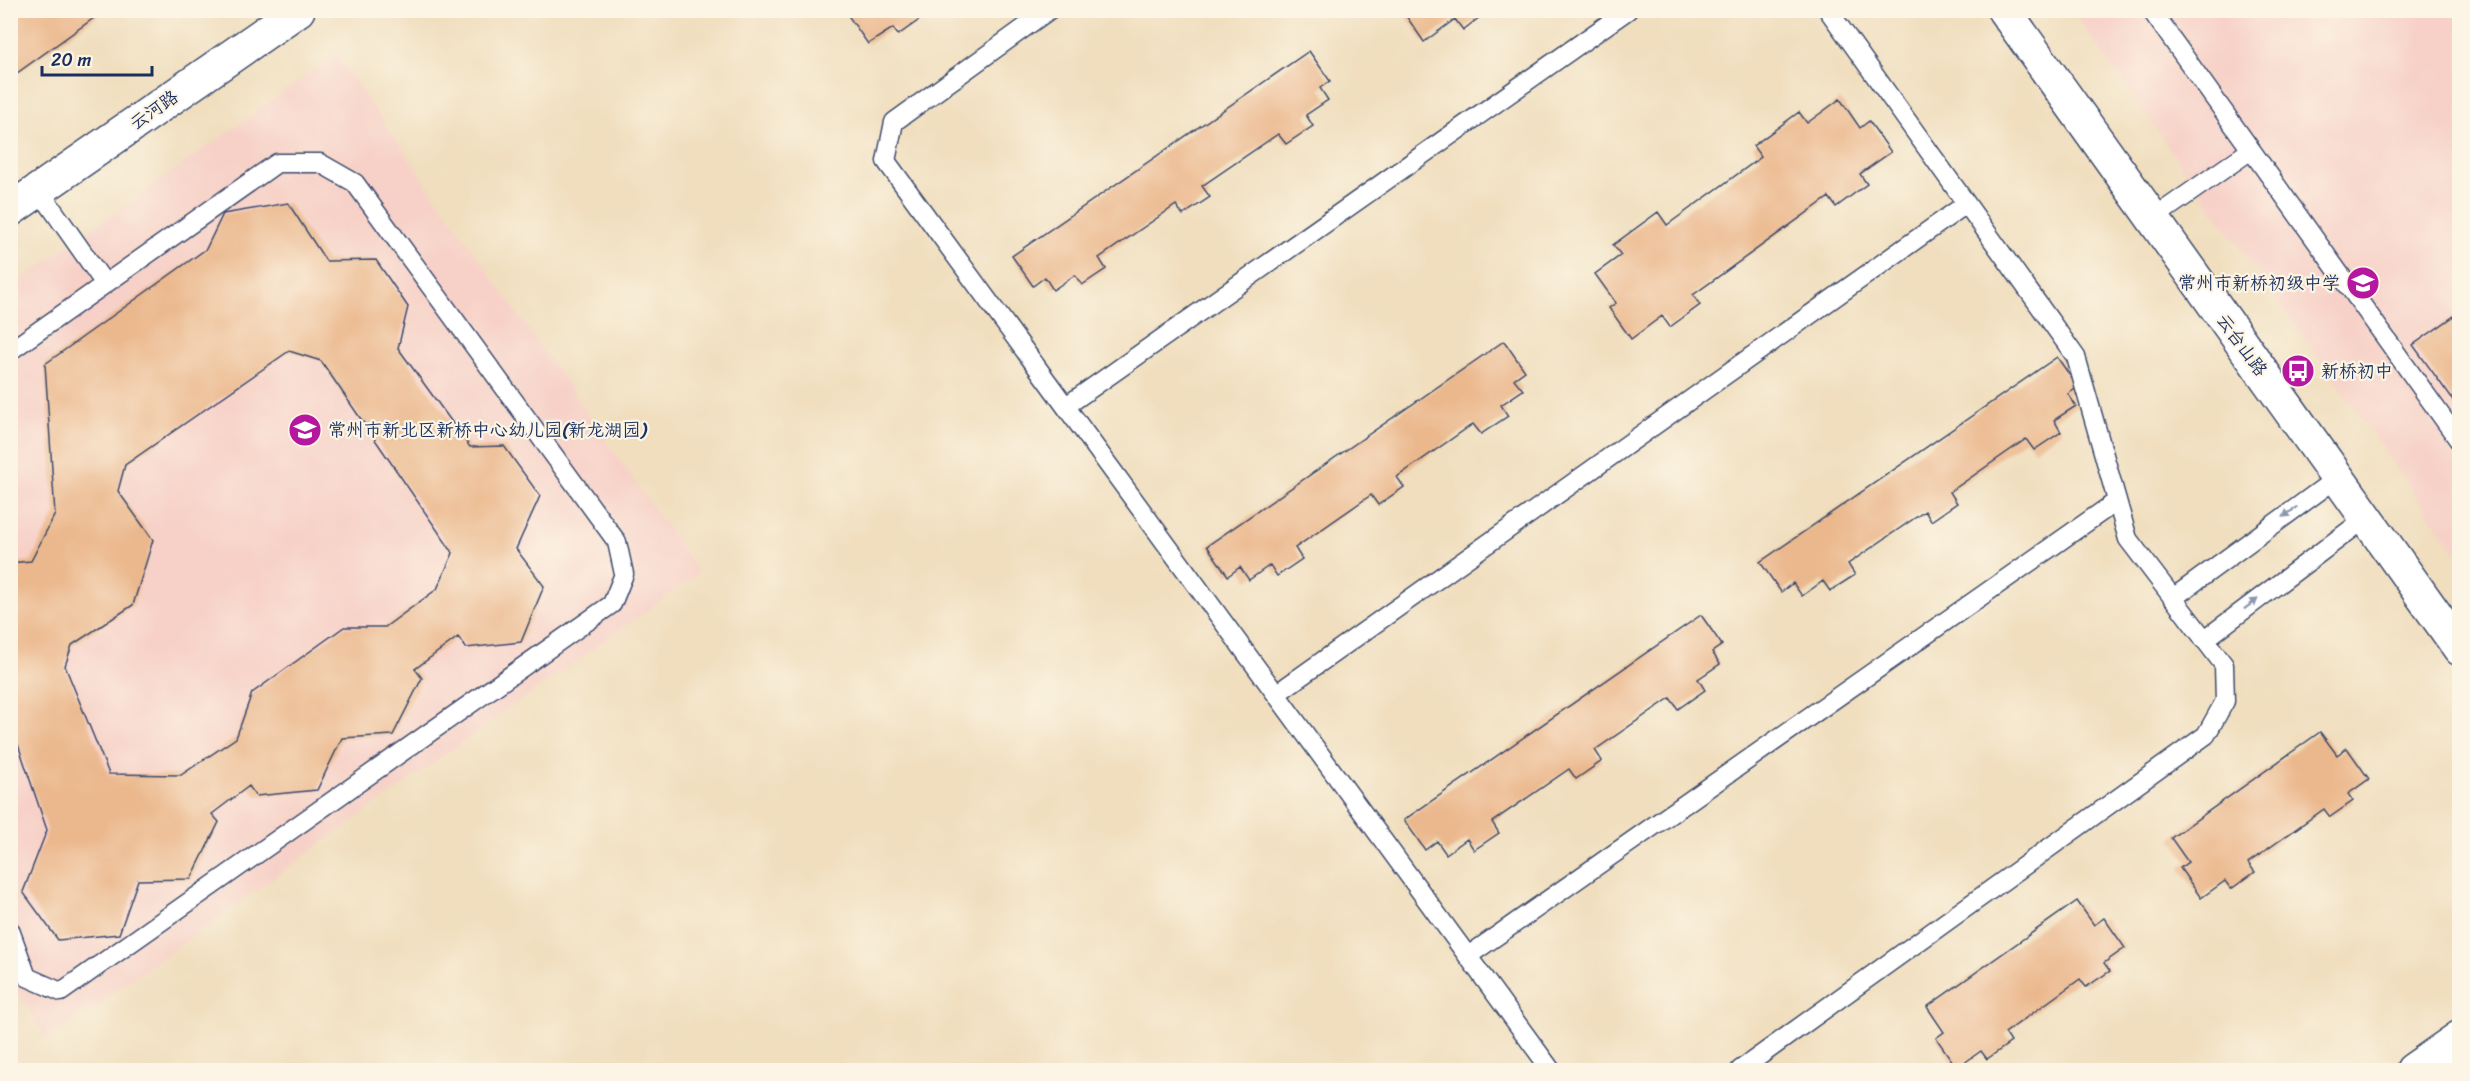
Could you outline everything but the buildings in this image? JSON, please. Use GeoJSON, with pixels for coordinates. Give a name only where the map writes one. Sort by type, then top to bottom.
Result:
{"type":"FeatureCollection","features":[{"type":"Feature","properties":{"kind":"street","name":"云河路"},"geometry":{"type":"LineString","coordinates":[[10,210],[298,10]]}},
{"type":"Feature","properties":{"kind":"street","name":"云台山路"},"geometry":{"type":"LineString","coordinates":[[2004,10],[2460,649]]}},
{"type":"Feature","properties":{"kind":"street"},"geometry":{"type":"LineString","coordinates":[[2413,1071],[2460,1037]]}},
{"type":"Feature","properties":{"kind":"lane"},"geometry":{"type":"LineString","coordinates":[[1049,10],[894,122],[886,160],[1551,1071]]}},
{"type":"Feature","properties":{"kind":"lane"},"geometry":{"type":"LineString","coordinates":[[1066,406],[1628,10]]}},
{"type":"Feature","properties":{"kind":"lane"},"geometry":{"type":"LineString","coordinates":[[1740,1071],[2206,735],[2225,700],[2224,665],[2128,539],[2076,357],[1828,10]]}},
{"type":"Feature","properties":{"kind":"lane"},"geometry":{"type":"LineString","coordinates":[[2151,10],[2460,442]]}},
{"type":"Feature","properties":{"kind":"lane"},"geometry":{"type":"LineString","coordinates":[[2152,219],[2251,150]]}},
{"type":"Feature","properties":{"kind":"lane"},"geometry":{"type":"LineString","coordinates":[[10,351],[277,163],[320,163],[355,183],[617,542],[624,574],[612,604],[61,992],[27,977],[10,930]]}},
{"type":"Feature","properties":{"kind":"lane"},"geometry":{"type":"LineString","coordinates":[[39,190],[105,284]]}},
{"type":"Feature","properties":{"kind":"lane"},"geometry":{"type":"LineString","coordinates":[[1276,694],[1966,204]]}},
{"type":"Feature","properties":{"kind":"lane"},"geometry":{"type":"LineString","coordinates":[[2173,598],[2337,478]]}},
{"type":"Feature","properties":{"kind":"lane"},"geometry":{"type":"LineString","coordinates":[[1468,956],[2117,501]]}},
{"type":"Feature","properties":{"kind":"lane"},"geometry":{"type":"LineString","coordinates":[[2204,640],[2366,518]]}},
{"type":"Feature","properties":{"kind":"shaded area","name":"常州市新桥初级中学"},"geometry":{"type":"Polygon","coordinates":[[[2072,11],[2459,11],[2459,556],[2072,11]]]}},
{"type":"Feature","properties":{"kind":"shaded area","name":"常州市新北区新桥中心幼儿园(新龙湖园)"},"geometry":{"type":"Polygon","coordinates":[[[336,54],[699,573],[47,1040],[11,981],[11,287],[336,54]]]}},
{"type":"Feature","properties":{"kind":"place","name":"常州市新桥初级中学"},"geometry":{"type":"Point","coordinates":[2363,283]}},
{"type":"Feature","properties":{"kind":"place","name":"新桥初中"},"geometry":{"type":"Point","coordinates":[2298,371]}},
{"type":"Feature","properties":{"kind":"place","name":"常州市新北区新桥中心幼儿园(新龙湖园)"},"geometry":{"type":"Point","coordinates":[305,430]}}]}
